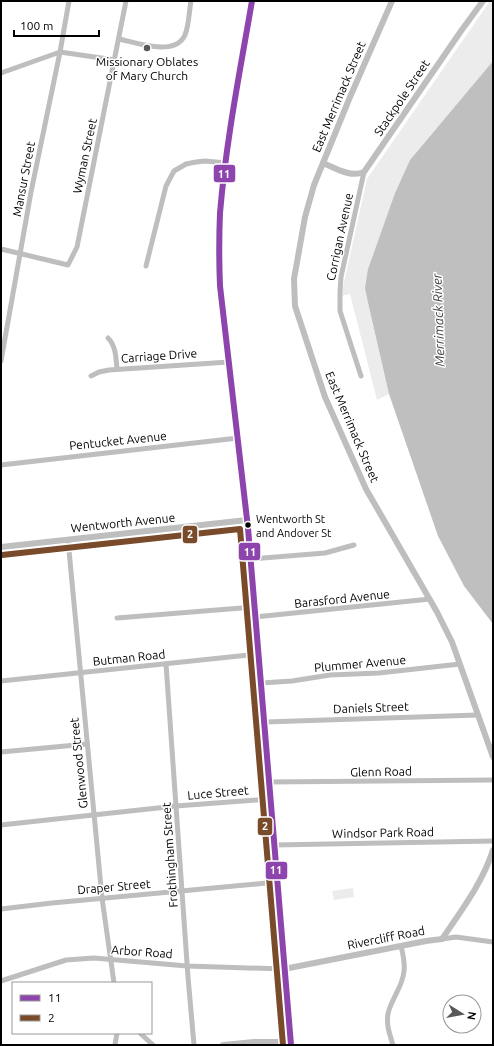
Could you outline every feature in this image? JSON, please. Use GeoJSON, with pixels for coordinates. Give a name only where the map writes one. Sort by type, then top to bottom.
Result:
{"type":"FeatureCollection","features":[{"type":"Feature","properties":{"kind":"main road"},"geometry":{"type":"LineString","coordinates":[[252,1],[226,163],[221,210],[219,259],[220,286],[247,520],[291,1044]]}},
{"type":"Feature","properties":{"kind":"street","name":"Mansur Street"},"geometry":{"type":"LineString","coordinates":[[1,361],[20,253],[69,1]]}},
{"type":"Feature","properties":{"kind":"street","name":"Wyman Street"},"geometry":{"type":"LineString","coordinates":[[20,253],[68,265],[77,248],[126,1]]}},
{"type":"Feature","properties":{"kind":"street"},"geometry":{"type":"LineString","coordinates":[[119,40],[167,48],[177,44],[181,41],[186,30],[191,1]]}},
{"type":"Feature","properties":{"kind":"street","name":"East Merrimack Street"},"geometry":{"type":"LineString","coordinates":[[392,1],[350,97],[312,190],[299,245],[294,279],[295,306],[325,397],[366,489],[430,599],[452,642],[493,757]]}},
{"type":"Feature","properties":{"kind":"street","name":"Stackpole Street"},"geometry":{"type":"LineString","coordinates":[[364,172],[483,1]]}},
{"type":"Feature","properties":{"kind":"street"},"geometry":{"type":"LineString","coordinates":[[1,72],[60,52],[115,60]]}},
{"type":"Feature","properties":{"kind":"street"},"geometry":{"type":"LineString","coordinates":[[146,266],[166,186],[174,171],[186,164],[196,162],[205,161],[226,163]]}},
{"type":"Feature","properties":{"kind":"street"},"geometry":{"type":"LineString","coordinates":[[323,163],[350,173],[360,174],[364,172]]}},
{"type":"Feature","properties":{"kind":"street","name":"Corrigan Avenue"},"geometry":{"type":"LineString","coordinates":[[361,376],[340,311],[340,292],[341,277],[364,172]]}},
{"type":"Feature","properties":{"kind":"street"},"geometry":{"type":"LineString","coordinates":[[1,248],[20,253]]}},
{"type":"Feature","properties":{"kind":"street"},"geometry":{"type":"LineString","coordinates":[[108,338],[114,347],[117,369]]}},
{"type":"Feature","properties":{"kind":"street","name":"Carriage Drive"},"geometry":{"type":"LineString","coordinates":[[91,376],[99,372],[117,369],[229,362]]}},
{"type":"Feature","properties":{"kind":"street","name":"Pentucket Avenue"},"geometry":{"type":"LineString","coordinates":[[1,465],[238,438]]}},
{"type":"Feature","properties":{"kind":"street","name":"Wentworth Avenue"},"geometry":{"type":"LineString","coordinates":[[1,547],[247,520]]}},
{"type":"Feature","properties":{"kind":"street","name":"Glenwood Street"},"geometry":{"type":"LineString","coordinates":[[68,540],[102,898],[114,982]]}},
{"type":"Feature","properties":{"kind":"street"},"geometry":{"type":"LineString","coordinates":[[250,559],[325,553],[354,545]]}},
{"type":"Feature","properties":{"kind":"street","name":"Barasford Avenue"},"geometry":{"type":"LineString","coordinates":[[255,617],[430,599]]}},
{"type":"Feature","properties":{"kind":"street"},"geometry":{"type":"LineString","coordinates":[[117,618],[254,607]]}},
{"type":"Feature","properties":{"kind":"street","name":"Butman Road"},"geometry":{"type":"LineString","coordinates":[[1,681],[259,654]]}},
{"type":"Feature","properties":{"kind":"street","name":"Frothingham Street"},"geometry":{"type":"LineString","coordinates":[[166,664],[194,1045]]}},
{"type":"Feature","properties":{"kind":"street","name":"Plummer Avenue"},"geometry":{"type":"LineString","coordinates":[[261,683],[292,681],[330,675],[379,673],[460,664]]}},
{"type":"Feature","properties":{"kind":"street","name":"Daniels Street"},"geometry":{"type":"LineString","coordinates":[[265,722],[478,714]]}},
{"type":"Feature","properties":{"kind":"street"},"geometry":{"type":"LineString","coordinates":[[1,752],[87,744]]}},
{"type":"Feature","properties":{"kind":"street","name":"Glenn Road"},"geometry":{"type":"LineString","coordinates":[[269,782],[493,780]]}},
{"type":"Feature","properties":{"kind":"street","name":"Luce Street"},"geometry":{"type":"LineString","coordinates":[[1,825],[176,806],[271,798]]}},
{"type":"Feature","properties":{"kind":"street","name":"Windsor Park Road"},"geometry":{"type":"LineString","coordinates":[[274,845],[493,841]]}},
{"type":"Feature","properties":{"kind":"street"},"geometry":{"type":"LineString","coordinates":[[442,939],[462,911],[486,869],[493,850]]}},
{"type":"Feature","properties":{"kind":"street","name":"Draper Street"},"geometry":{"type":"LineString","coordinates":[[1,909],[52,902],[277,882]]}},
{"type":"Feature","properties":{"kind":"street","name":"Rivercliff Road"},"geometry":{"type":"LineString","coordinates":[[284,969],[401,946],[456,937],[493,942]]}},
{"type":"Feature","properties":{"kind":"street"},"geometry":{"type":"LineString","coordinates":[[393,1045],[388,1024],[388,1016],[389,1008],[400,986],[405,971],[401,946]]}},
{"type":"Feature","properties":{"kind":"street","name":"Arbor Road"},"geometry":{"type":"LineString","coordinates":[[1,981],[66,960],[94,958],[187,966],[284,969]]}},
{"type":"Feature","properties":{"kind":"street"},"geometry":{"type":"LineString","coordinates":[[115,1045],[117,1034]]}},
{"type":"Feature","properties":{"kind":"street"},"geometry":{"type":"LineString","coordinates":[[141,1034],[153,1045]]}},
{"type":"Feature","properties":{"kind":"street"},"geometry":{"type":"LineString","coordinates":[[223,1045],[254,1042],[291,1044]]}},
{"type":"Feature","properties":{"kind":"shaded area"},"geometry":{"type":"Polygon","coordinates":[[[490,1],[493,1],[493,61],[410,160],[395,193],[368,269],[369,307],[389,394],[377,400],[350,294],[341,296],[367,179],[490,1]]]}},
{"type":"Feature","properties":{"kind":"shaded area"},"geometry":{"type":"Polygon","coordinates":[[[353,888],[354,897],[334,900],[332,891],[353,888]]]}},
{"type":"Feature","properties":{"kind":"water","name":"Merrimack River"},"geometry":{"type":"Polygon","coordinates":[[[493,61],[493,624],[464,586],[438,536],[389,394],[365,288],[368,269],[395,193],[410,160],[493,61]]]}},
{"type":"Feature","properties":{"kind":"transit line","name":"11"},"geometry":{"type":"LineString","coordinates":[[252,1],[226,159],[220,213],[220,286],[248,528],[291,1045]]}},
{"type":"Feature","properties":{"kind":"transit line","name":"2"},"geometry":{"type":"LineString","coordinates":[[2,555],[240,529],[283,1045]]}},
{"type":"Feature","properties":{"kind":"place","name":"Missionary Oblates of Mary Church"},"geometry":{"type":"Point","coordinates":[147,48]}},
{"type":"Feature","properties":{"kind":"place","name":"Wentworth St and Andover St"},"geometry":{"type":"Point","coordinates":[248,525]}}]}
